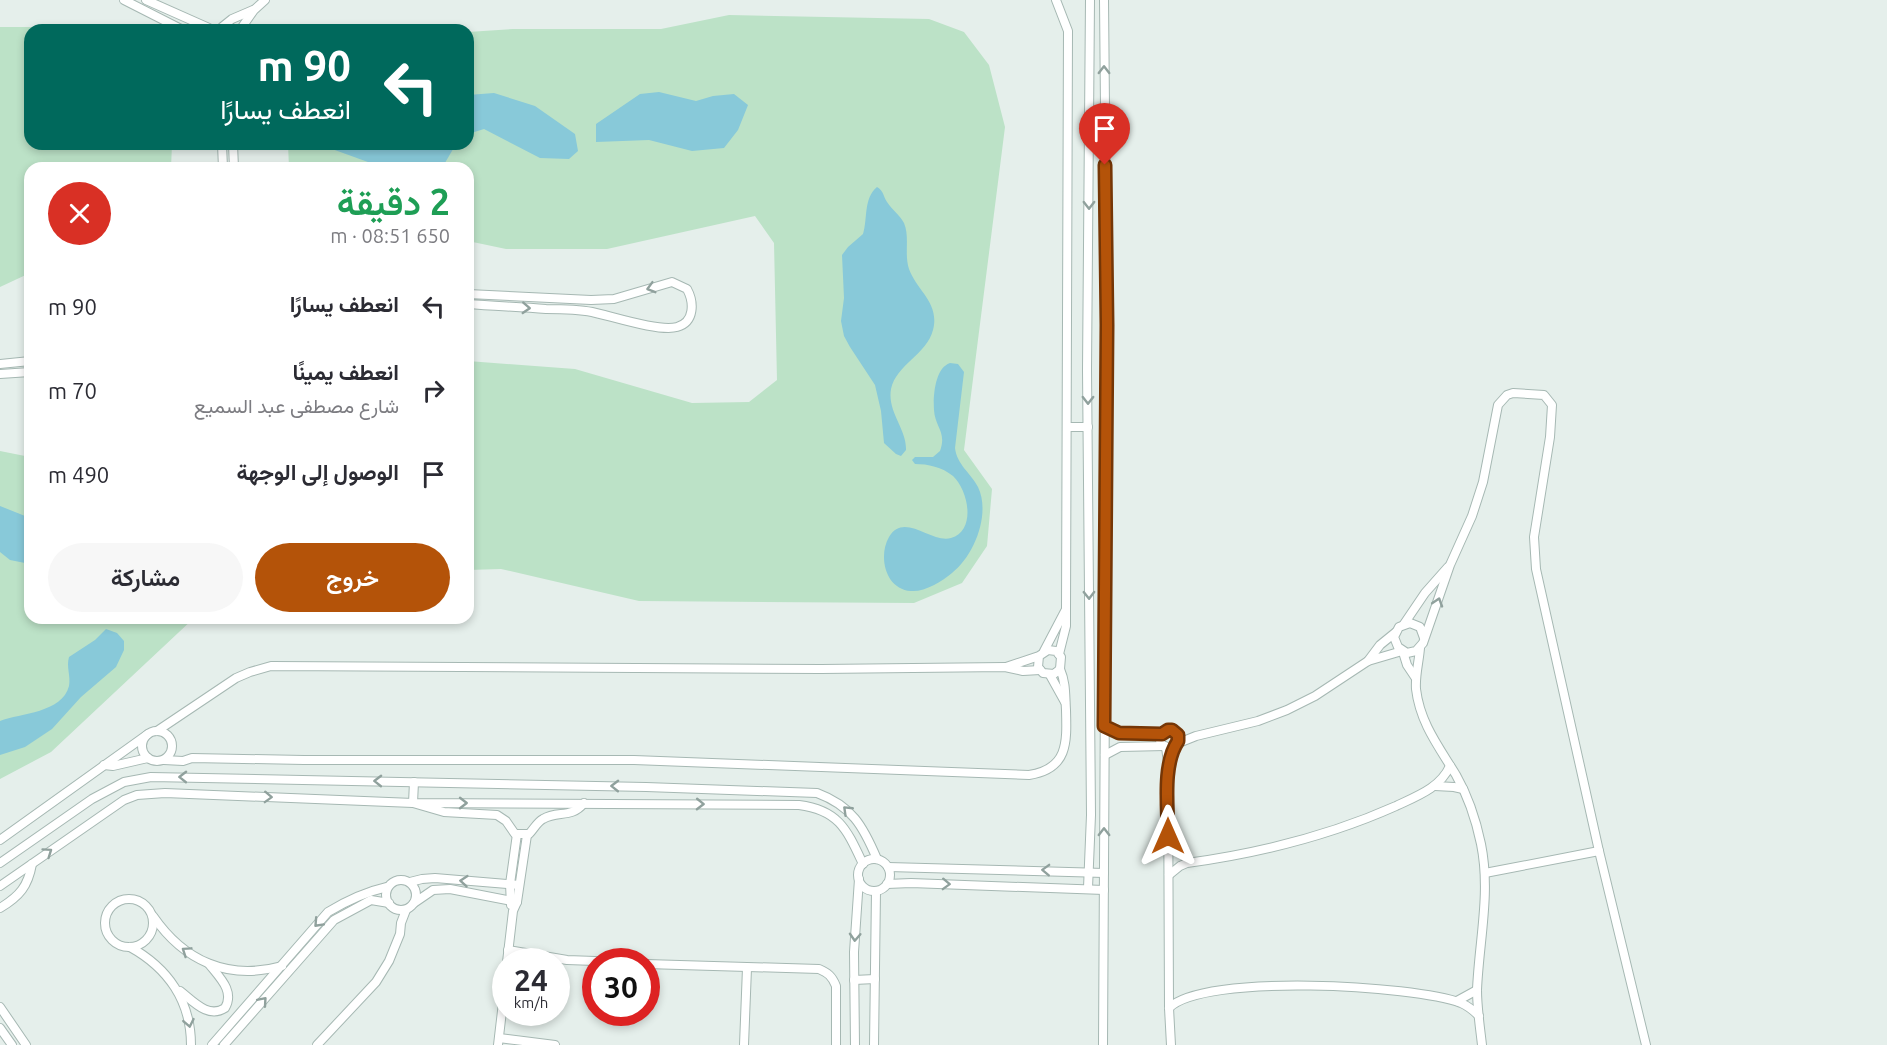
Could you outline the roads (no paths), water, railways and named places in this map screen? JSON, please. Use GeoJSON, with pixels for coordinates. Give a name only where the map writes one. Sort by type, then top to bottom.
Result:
{"type":"FeatureCollection","features":[{"type":"Feature","properties":{"kind":"street"},"geometry":{"type":"LineString","coordinates":[[124,0],[171,24]]}},
{"type":"Feature","properties":{"kind":"street"},"geometry":{"type":"LineString","coordinates":[[146,0],[198,24]]}},
{"type":"Feature","properties":{"kind":"street"},"geometry":{"type":"LineString","coordinates":[[244,24],[265,0]]}},
{"type":"Feature","properties":{"kind":"street"},"geometry":{"type":"LineString","coordinates":[[1056,0],[1068,31],[1066,626],[1059,654]]}},
{"type":"Feature","properties":{"kind":"street"},"geometry":{"type":"LineString","coordinates":[[1088,888],[1091,814],[1088,427],[1090,0]]}},
{"type":"Feature","properties":{"kind":"street"},"geometry":{"type":"LineString","coordinates":[[1103,1045],[1107,366],[1104,0]]}},
{"type":"Feature","properties":{"kind":"street"},"geometry":{"type":"LineString","coordinates":[[228,24],[254,10]]}},
{"type":"Feature","properties":{"kind":"street"},"geometry":{"type":"LineString","coordinates":[[474,294],[614,299],[672,282],[687,289],[693,305],[690,317],[679,327],[673,327],[645,324],[592,312],[474,304]]}},
{"type":"Feature","properties":{"kind":"street"},"geometry":{"type":"LineString","coordinates":[[1089,323],[1097,330],[1107,325]]}},
{"type":"Feature","properties":{"kind":"street"},"geometry":{"type":"LineString","coordinates":[[0,364],[24,362]]}},
{"type":"Feature","properties":{"kind":"street"},"geometry":{"type":"LineString","coordinates":[[1088,370],[1096,362],[1107,366]]}},
{"type":"Feature","properties":{"kind":"street"},"geometry":{"type":"LineString","coordinates":[[0,374],[24,372]]}},
{"type":"Feature","properties":{"kind":"street"},"geometry":{"type":"LineString","coordinates":[[1415,677],[1420,648],[1483,482],[1497,405],[1507,395],[1513,393],[1544,395],[1549,399],[1552,411],[1534,537],[1536,569],[1599,851],[1646,1045]]}},
{"type":"Feature","properties":{"kind":"street"},"geometry":{"type":"LineString","coordinates":[[1068,427],[1088,427]]}},
{"type":"Feature","properties":{"kind":"street"},"geometry":{"type":"LineString","coordinates":[[1105,755],[1120,747],[1170,746],[1196,736],[1258,721],[1287,710],[1342,680],[1368,661],[1380,645],[1404,624],[1425,593],[1450,565]]}},
{"type":"Feature","properties":{"kind":"street"},"geometry":{"type":"LineString","coordinates":[[1040,670],[1037,663],[1066,608]]}},
{"type":"Feature","properties":{"kind":"street"},"geometry":{"type":"LineString","coordinates":[[1404,624],[1415,624],[1423,632],[1424,638]]}},
{"type":"Feature","properties":{"kind":"street"},"geometry":{"type":"LineString","coordinates":[[1396,632],[1395,643],[1402,651],[1415,677],[1424,719],[1435,743],[1463,789],[1476,825],[1485,873],[1478,990],[1482,1045]]}},
{"type":"Feature","properties":{"kind":"street"},"geometry":{"type":"LineString","coordinates":[[1368,661],[1402,651],[1412,653],[1420,648]]}},
{"type":"Feature","properties":{"kind":"street"},"geometry":{"type":"LineString","coordinates":[[104,765],[120,765],[148,758],[158,761],[192,758],[634,760],[1029,775],[1043,773],[1063,753],[1067,739],[1065,683],[1060,669],[1062,661],[1059,654],[1052,650],[1005,667]]}},
{"type":"Feature","properties":{"kind":"street"},"geometry":{"type":"LineString","coordinates":[[0,840],[104,765],[236,678],[271,666],[810,669],[1005,667],[1023,671],[1040,670],[1050,675],[1066,702]]}},
{"type":"Feature","properties":{"kind":"street"},"geometry":{"type":"LineString","coordinates":[[1050,675],[1060,669]]}},
{"type":"Feature","properties":{"kind":"street"},"geometry":{"type":"LineString","coordinates":[[168,735],[176,718]]}},
{"type":"Feature","properties":{"kind":"street"},"geometry":{"type":"LineString","coordinates":[[1104,726],[1119,733],[1162,734],[1168,730],[1196,736]]}},
{"type":"Feature","properties":{"kind":"street"},"geometry":{"type":"LineString","coordinates":[[1171,1045],[1168,763],[1170,746],[1178,738],[1176,732]]}},
{"type":"Feature","properties":{"kind":"street"},"geometry":{"type":"LineString","coordinates":[[152,733],[168,735]]}},
{"type":"Feature","properties":{"kind":"street"},"geometry":{"type":"LineString","coordinates":[[148,758],[142,746],[152,733]]}},
{"type":"Feature","properties":{"kind":"street"},"geometry":{"type":"LineString","coordinates":[[1162,734],[1161,741],[1170,746]]}},
{"type":"Feature","properties":{"kind":"street"},"geometry":{"type":"LineString","coordinates":[[164,760],[172,750],[168,735]]}},
{"type":"Feature","properties":{"kind":"street"},"geometry":{"type":"LineString","coordinates":[[172,750],[192,758]]}},
{"type":"Feature","properties":{"kind":"street"},"geometry":{"type":"LineString","coordinates":[[1169,875],[1187,863],[1260,851],[1331,831],[1383,812],[1435,786],[1447,774],[1450,766]]}},
{"type":"Feature","properties":{"kind":"street"},"geometry":{"type":"LineString","coordinates":[[0,863],[92,800],[124,782],[141,778],[640,787],[817,793],[833,799],[847,809],[868,837],[877,859],[888,867],[1104,873]]}},
{"type":"Feature","properties":{"kind":"street"},"geometry":{"type":"LineString","coordinates":[[413,803],[414,782]]}},
{"type":"Feature","properties":{"kind":"street"},"geometry":{"type":"LineString","coordinates":[[1435,786],[1454,786],[1463,789]]}},
{"type":"Feature","properties":{"kind":"street"},"geometry":{"type":"LineString","coordinates":[[639,803],[640,787]]}},
{"type":"Feature","properties":{"kind":"street"},"geometry":{"type":"LineString","coordinates":[[0,886],[124,800],[137,795],[165,793],[413,803],[799,805],[827,812],[838,820],[848,832],[863,864]]}},
{"type":"Feature","properties":{"kind":"street"},"geometry":{"type":"LineString","coordinates":[[413,803],[444,812],[497,815],[506,821],[512,831],[527,835]]}},
{"type":"Feature","properties":{"kind":"street"},"geometry":{"type":"LineString","coordinates":[[514,884],[527,835],[542,819],[579,810],[584,803]]}},
{"type":"Feature","properties":{"kind":"street"},"geometry":{"type":"LineString","coordinates":[[508,948],[517,834]]}},
{"type":"Feature","properties":{"kind":"street"},"geometry":{"type":"LineString","coordinates":[[1485,873],[1599,851]]}},
{"type":"Feature","properties":{"kind":"street"},"geometry":{"type":"LineString","coordinates":[[1169,853],[1187,863]]}},
{"type":"Feature","properties":{"kind":"street"},"geometry":{"type":"LineString","coordinates":[[855,1045],[854,952],[859,870],[868,860],[877,859]]}},
{"type":"Feature","properties":{"kind":"street"},"geometry":{"type":"LineString","coordinates":[[0,908],[10,902],[28,882],[32,864]]}},
{"type":"Feature","properties":{"kind":"street"},"geometry":{"type":"LineString","coordinates":[[887,884],[890,876],[888,867]]}},
{"type":"Feature","properties":{"kind":"street"},"geometry":{"type":"LineString","coordinates":[[212,1045],[328,912],[348,900],[401,880],[410,882],[435,878],[514,884]]}},
{"type":"Feature","properties":{"kind":"street"},"geometry":{"type":"LineString","coordinates":[[859,879],[867,889],[876,891],[887,884],[1104,890]]}},
{"type":"Feature","properties":{"kind":"street"},"geometry":{"type":"LineString","coordinates":[[410,882],[416,893],[414,903]]}},
{"type":"Feature","properties":{"kind":"street"},"geometry":{"type":"LineString","coordinates":[[387,887],[389,903]]}},
{"type":"Feature","properties":{"kind":"street"},"geometry":{"type":"LineString","coordinates":[[317,1045],[376,982],[389,961],[400,934],[406,910],[414,903],[433,890],[450,889],[487,895],[513,905]]}},
{"type":"Feature","properties":{"kind":"street"},"geometry":{"type":"LineString","coordinates":[[874,1045],[876,891]]}},
{"type":"Feature","properties":{"kind":"street"},"geometry":{"type":"LineString","coordinates":[[209,964],[229,995],[225,1008],[212,1013],[177,989],[157,964],[130,947],[116,942],[107,930],[107,915],[110,909],[123,900],[138,900],[144,904],[164,932],[177,945],[192,956],[209,964],[245,971],[282,966]]}},
{"type":"Feature","properties":{"kind":"street"},"geometry":{"type":"LineString","coordinates":[[224,1045],[334,920],[371,900],[389,903],[396,909],[406,910]]}},
{"type":"Feature","properties":{"kind":"street"},"geometry":{"type":"LineString","coordinates":[[130,947],[143,942],[148,937],[152,931],[153,916]]}},
{"type":"Feature","properties":{"kind":"street"},"geometry":{"type":"LineString","coordinates":[[660,965],[819,969],[827,972],[833,978],[836,986],[836,1045]]}},
{"type":"Feature","properties":{"kind":"street"},"geometry":{"type":"LineString","coordinates":[[744,1045],[747,968]]}},
{"type":"Feature","properties":{"kind":"street"},"geometry":{"type":"LineString","coordinates":[[854,980],[874,979]]}},
{"type":"Feature","properties":{"kind":"street"},"geometry":{"type":"LineString","coordinates":[[1169,984],[1187,997]]}},
{"type":"Feature","properties":{"kind":"street"},"geometry":{"type":"LineString","coordinates":[[1169,1008],[1187,997],[1267,986],[1322,985],[1388,990],[1457,1001],[1469,1007],[1479,1016]]}},
{"type":"Feature","properties":{"kind":"street"},"geometry":{"type":"LineString","coordinates":[[177,989],[189,1019],[191,1045]]}},
{"type":"Feature","properties":{"kind":"street"},"geometry":{"type":"LineString","coordinates":[[1457,1001],[1478,990]]}},
{"type":"Feature","properties":{"kind":"street"},"geometry":{"type":"LineString","coordinates":[[0,1007],[26,1045]]}},
{"type":"Feature","properties":{"kind":"street"},"geometry":{"type":"LineString","coordinates":[[501,1026],[499,1041],[555,1045]]}},
{"type":"Feature","properties":{"kind":"street"},"geometry":{"type":"LineString","coordinates":[[0,1028],[12,1045]]}},
{"type":"Feature","properties":{"kind":"water"},"geometry":{"type":"Polygon","coordinates":[[[659,92],[696,101],[713,96],[734,94],[748,105],[738,130],[724,148],[692,151],[649,140],[596,142],[596,124],[640,94],[659,92]]]}},
{"type":"Feature","properties":{"kind":"water"},"geometry":{"type":"Polygon","coordinates":[[[494,93],[535,106],[575,134],[578,151],[569,159],[540,158],[484,129],[474,132],[474,95],[494,93]]]}},
{"type":"Feature","properties":{"kind":"water"},"geometry":{"type":"Polygon","coordinates":[[[335,150],[452,150],[446,162],[368,162],[335,150]]]}},
{"type":"Feature","properties":{"kind":"water"},"geometry":{"type":"Polygon","coordinates":[[[877,187],[904,223],[909,269],[931,305],[934,321],[933,330],[925,346],[899,373],[891,389],[894,413],[904,435],[906,450],[901,456],[884,443],[881,411],[875,385],[844,336],[841,321],[844,298],[842,255],[863,234],[868,203],[877,187]]]}},
{"type":"Feature","properties":{"kind":"water"},"geometry":{"type":"Polygon","coordinates":[[[950,363],[958,364],[964,372],[955,448],[958,459],[975,482],[982,498],[981,522],[973,545],[960,566],[933,586],[911,591],[895,584],[886,570],[884,553],[889,537],[895,530],[910,527],[935,537],[951,538],[959,534],[967,519],[963,490],[953,476],[935,467],[915,464],[912,460],[915,457],[933,457],[940,451],[942,439],[935,416],[935,390],[941,370],[950,363]]]}},
{"type":"Feature","properties":{"kind":"water"},"geometry":{"type":"Polygon","coordinates":[[[0,506],[24,516],[24,563],[10,560],[0,552],[0,506]]]}},
{"type":"Feature","properties":{"kind":"water"},"geometry":{"type":"Polygon","coordinates":[[[106,629],[117,633],[124,641],[124,650],[116,667],[81,697],[52,729],[25,747],[0,755],[0,721],[40,711],[58,702],[65,695],[69,686],[69,657],[95,640],[106,629]]]}}]}
